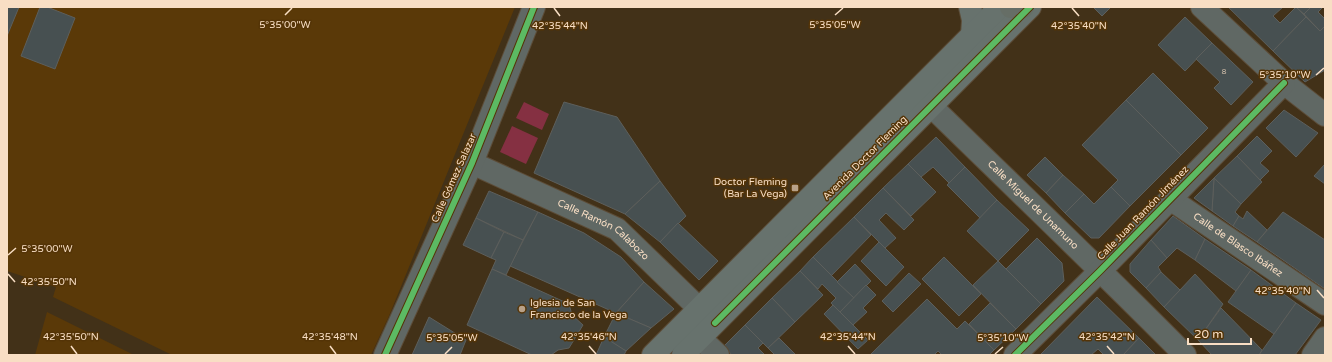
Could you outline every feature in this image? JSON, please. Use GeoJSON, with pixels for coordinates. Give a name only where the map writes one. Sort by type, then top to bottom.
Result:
{"type":"FeatureCollection","features":[{"type":"Feature","properties":{"kind":"main road"},"geometry":{"type":"LineString","coordinates":[[970,7],[973,20],[972,35]]}},
{"type":"Feature","properties":{"kind":"main road","name":"Avenida Doctor Fleming"},"geometry":{"type":"LineString","coordinates":[[653,355],[1000,7]]}},
{"type":"Feature","properties":{"kind":"main road"},"geometry":{"type":"LineString","coordinates":[[1011,7],[1023,7]]}},
{"type":"Feature","properties":{"kind":"main road","name":"Avenida Doctor Fleming"},"geometry":{"type":"LineString","coordinates":[[682,355],[1030,7]]}},
{"type":"Feature","properties":{"kind":"street","name":"Calle Gómez Salazar"},"geometry":{"type":"LineString","coordinates":[[385,355],[472,163],[534,7]]}},
{"type":"Feature","properties":{"kind":"street"},"geometry":{"type":"LineString","coordinates":[[1202,7],[1284,84],[1320,104]]}},
{"type":"Feature","properties":{"kind":"street","name":"Calle Juan Ramón Jiménez"},"geometry":{"type":"LineString","coordinates":[[1015,355],[1284,84]]}},
{"type":"Feature","properties":{"kind":"street","name":"Calle Miguel de Unamuno"},"geometry":{"type":"LineString","coordinates":[[931,106],[1125,294],[1185,355]]}},
{"type":"Feature","properties":{"kind":"street","name":"Calle Ramón Calabozo"},"geometry":{"type":"LineString","coordinates":[[472,163],[616,229],[699,308],[707,331],[718,355]]}},
{"type":"Feature","properties":{"kind":"street","name":"Calle de Blasco Ibáñez"},"geometry":{"type":"LineString","coordinates":[[1170,199],[1325,304]]}},
{"type":"Feature","properties":{"kind":"street"},"geometry":{"type":"LineString","coordinates":[[1313,355],[1325,338]]}},
{"type":"Feature","properties":{"kind":"shaded area"},"geometry":{"type":"Polygon","coordinates":[[[7,7],[515,7],[389,316],[371,355],[172,355],[53,297],[56,287],[7,271],[7,7]]]}},
{"type":"Feature","properties":{"kind":"shaded area"},"geometry":{"type":"Polygon","coordinates":[[[524,102],[549,114],[542,130],[516,118],[524,102]]]}},
{"type":"Feature","properties":{"kind":"shaded area"},"geometry":{"type":"Polygon","coordinates":[[[512,126],[538,138],[526,164],[500,152],[512,126]]]}},
{"type":"Feature","properties":{"kind":"shaded area"},"geometry":{"type":"Polygon","coordinates":[[[47,312],[134,355],[35,355],[47,312]]]}},
{"type":"Feature","properties":{"kind":"building"},"geometry":{"type":"Polygon","coordinates":[[[7,7],[19,7],[7,36],[7,7]]]}},
{"type":"Feature","properties":{"kind":"building"},"geometry":{"type":"Polygon","coordinates":[[[40,7],[47,7],[75,18],[55,69],[21,56],[40,7]]]}},
{"type":"Feature","properties":{"kind":"building"},"geometry":{"type":"Polygon","coordinates":[[[1093,7],[1111,7],[1102,16],[1093,7]]]}},
{"type":"Feature","properties":{"kind":"building"},"geometry":{"type":"Polygon","coordinates":[[[1228,7],[1283,7],[1273,16],[1280,23],[1296,7],[1306,17],[1273,51],[1228,7]]]}},
{"type":"Feature","properties":{"kind":"building"},"geometry":{"type":"Polygon","coordinates":[[[1296,7],[1311,7],[1304,14],[1296,7]]]}},
{"type":"Feature","properties":{"kind":"building"},"geometry":{"type":"Polygon","coordinates":[[[1311,7],[1323,7],[1318,12],[1325,19],[1325,26],[1320,31],[1304,14],[1311,7]]]}},
{"type":"Feature","properties":{"kind":"building"},"geometry":{"type":"Polygon","coordinates":[[[1185,17],[1212,43],[1185,71],[1158,45],[1185,17]]]}},
{"type":"Feature","properties":{"kind":"building"},"geometry":{"type":"Polygon","coordinates":[[[1306,17],[1320,31],[1325,26],[1325,70],[1305,82],[1273,51],[1306,17]]]}},
{"type":"Feature","properties":{"kind":"building"},"geometry":{"type":"Polygon","coordinates":[[[1212,43],[1253,82],[1231,105],[1214,88],[1220,82],[1196,59],[1212,43]]]}},
{"type":"Feature","properties":{"kind":"building"},"geometry":{"type":"Polygon","coordinates":[[[1153,73],[1208,128],[1181,155],[1126,100],[1153,73]]]}},
{"type":"Feature","properties":{"kind":"building"},"geometry":{"type":"Polygon","coordinates":[[[1126,100],[1181,155],[1130,206],[1111,187],[1118,180],[1082,145],[1126,100]]]}},
{"type":"Feature","properties":{"kind":"building"},"geometry":{"type":"Polygon","coordinates":[[[564,102],[617,117],[660,181],[625,214],[534,173],[564,102]]]}},
{"type":"Feature","properties":{"kind":"building"},"geometry":{"type":"Polygon","coordinates":[[[1284,110],[1318,133],[1296,157],[1266,128],[1284,110]]]}},
{"type":"Feature","properties":{"kind":"building"},"geometry":{"type":"Polygon","coordinates":[[[1257,136],[1272,151],[1260,163],[1269,171],[1260,180],[1237,156],[1257,136]]]}},
{"type":"Feature","properties":{"kind":"building"},"geometry":{"type":"Polygon","coordinates":[[[936,137],[965,167],[949,183],[933,167],[921,177],[908,164],[936,137]]]}},
{"type":"Feature","properties":{"kind":"building"},"geometry":{"type":"Polygon","coordinates":[[[1237,156],[1262,182],[1241,204],[1214,178],[1237,156]]]}},
{"type":"Feature","properties":{"kind":"building"},"geometry":{"type":"Polygon","coordinates":[[[1045,157],[1063,175],[1046,193],[1027,175],[1045,157]]]}},
{"type":"Feature","properties":{"kind":"building"},"geometry":{"type":"Polygon","coordinates":[[[908,164],[936,192],[911,216],[883,188],[908,164]]]}},
{"type":"Feature","properties":{"kind":"building"},"geometry":{"type":"Polygon","coordinates":[[[1325,164],[1325,184],[1314,176],[1325,164]]]}},
{"type":"Feature","properties":{"kind":"building"},"geometry":{"type":"Polygon","coordinates":[[[965,167],[997,200],[980,218],[947,185],[965,167]]]}},
{"type":"Feature","properties":{"kind":"building"},"geometry":{"type":"Polygon","coordinates":[[[1063,175],[1084,194],[1065,213],[1046,193],[1063,175]]]}},
{"type":"Feature","properties":{"kind":"building"},"geometry":{"type":"Polygon","coordinates":[[[1214,178],[1241,204],[1235,212],[1239,216],[1233,226],[1212,211],[1214,178]]]}},
{"type":"Feature","properties":{"kind":"building"},"geometry":{"type":"Polygon","coordinates":[[[1214,178],[1212,211],[1194,198],[1214,178]]]}},
{"type":"Feature","properties":{"kind":"building"},"geometry":{"type":"Polygon","coordinates":[[[660,181],[686,216],[660,242],[625,214],[660,181]]]}},
{"type":"Feature","properties":{"kind":"building"},"geometry":{"type":"Polygon","coordinates":[[[1111,187],[1130,206],[1099,238],[1091,238],[1065,213],[1084,194],[1094,204],[1111,187]]]}},
{"type":"Feature","properties":{"kind":"building"},"geometry":{"type":"Polygon","coordinates":[[[883,188],[914,220],[904,230],[886,213],[879,220],[896,238],[885,248],[854,217],[883,188]]]}},
{"type":"Feature","properties":{"kind":"building"},"geometry":{"type":"Polygon","coordinates":[[[489,191],[538,212],[523,240],[476,218],[489,191]]]}},
{"type":"Feature","properties":{"kind":"building"},"geometry":{"type":"Polygon","coordinates":[[[997,200],[1029,230],[998,261],[967,231],[997,200]]]}},
{"type":"Feature","properties":{"kind":"building"},"geometry":{"type":"Polygon","coordinates":[[[1247,211],[1267,230],[1257,242],[1233,226],[1239,216],[1243,219],[1247,211]]]}},
{"type":"Feature","properties":{"kind":"building"},"geometry":{"type":"Polygon","coordinates":[[[538,212],[584,233],[621,257],[644,282],[616,313],[510,266],[538,212]]]}},
{"type":"Feature","properties":{"kind":"building"},"geometry":{"type":"Polygon","coordinates":[[[1283,212],[1325,240],[1325,289],[1257,242],[1283,212]]]}},
{"type":"Feature","properties":{"kind":"building"},"geometry":{"type":"Polygon","coordinates":[[[1173,216],[1205,239],[1195,260],[1177,248],[1167,258],[1151,240],[1173,216]]]}},
{"type":"Feature","properties":{"kind":"building"},"geometry":{"type":"Polygon","coordinates":[[[854,217],[871,235],[831,276],[813,257],[854,217]]]}},
{"type":"Feature","properties":{"kind":"building"},"geometry":{"type":"Polygon","coordinates":[[[476,218],[504,232],[491,258],[463,245],[476,218]]]}},
{"type":"Feature","properties":{"kind":"building"},"geometry":{"type":"Polygon","coordinates":[[[678,223],[718,261],[699,280],[660,242],[678,223]]]}},
{"type":"Feature","properties":{"kind":"building"},"geometry":{"type":"Polygon","coordinates":[[[504,232],[523,240],[506,275],[492,269],[496,260],[491,258],[504,232]]]}},
{"type":"Feature","properties":{"kind":"building"},"geometry":{"type":"Polygon","coordinates":[[[1037,238],[1062,263],[1064,281],[1041,304],[1006,269],[1037,238]]]}},
{"type":"Feature","properties":{"kind":"building"},"geometry":{"type":"Polygon","coordinates":[[[1205,239],[1251,270],[1236,291],[1195,260],[1205,239]]]}},
{"type":"Feature","properties":{"kind":"building"},"geometry":{"type":"Polygon","coordinates":[[[1151,240],[1167,258],[1158,267],[1161,272],[1146,288],[1130,272],[1130,264],[1151,240]]]}},
{"type":"Feature","properties":{"kind":"building"},"geometry":{"type":"Polygon","coordinates":[[[879,242],[904,267],[886,286],[861,261],[879,242]]]}},
{"type":"Feature","properties":{"kind":"building"},"geometry":{"type":"Polygon","coordinates":[[[813,257],[854,298],[840,312],[831,303],[836,298],[822,284],[818,289],[800,271],[813,257]]]}},
{"type":"Feature","properties":{"kind":"building"},"geometry":{"type":"Polygon","coordinates":[[[944,257],[981,294],[959,316],[922,279],[944,257]]]}},
{"type":"Feature","properties":{"kind":"building"},"geometry":{"type":"Polygon","coordinates":[[[998,261],[1041,304],[1016,329],[973,285],[998,261]]]}},
{"type":"Feature","properties":{"kind":"building"},"geometry":{"type":"Polygon","coordinates":[[[855,264],[871,281],[854,298],[837,282],[855,264]]]}},
{"type":"Feature","properties":{"kind":"building","name":"Iglesia de San Francisco de la Vega"},"geometry":{"type":"Polygon","coordinates":[[[492,269],[569,304],[572,315],[583,325],[569,348],[558,350],[551,355],[532,355],[467,325],[492,269]]]}},
{"type":"Feature","properties":{"kind":"building"},"geometry":{"type":"Polygon","coordinates":[[[1251,270],[1296,303],[1274,334],[1228,302],[1251,270]]]}},
{"type":"Feature","properties":{"kind":"building"},"geometry":{"type":"Polygon","coordinates":[[[800,271],[823,295],[795,322],[772,298],[800,271]]]}},
{"type":"Feature","properties":{"kind":"building"},"geometry":{"type":"Polygon","coordinates":[[[1161,272],[1180,290],[1164,307],[1146,288],[1161,272]]]}},
{"type":"Feature","properties":{"kind":"building"},"geometry":{"type":"Polygon","coordinates":[[[909,273],[921,284],[893,312],[882,301],[909,273]]]}},
{"type":"Feature","properties":{"kind":"building"},"geometry":{"type":"Polygon","coordinates":[[[1195,274],[1223,304],[1198,340],[1164,307],[1195,274]]]}},
{"type":"Feature","properties":{"kind":"building"},"geometry":{"type":"Polygon","coordinates":[[[644,282],[674,309],[651,328],[616,313],[644,282]]]}},
{"type":"Feature","properties":{"kind":"building"},"geometry":{"type":"Polygon","coordinates":[[[866,285],[876,295],[863,308],[867,312],[853,325],[840,312],[866,285]]]}},
{"type":"Feature","properties":{"kind":"building"},"geometry":{"type":"Polygon","coordinates":[[[1097,297],[1139,338],[1123,355],[1104,355],[1098,349],[1091,355],[1041,354],[1097,297]]]}},
{"type":"Feature","properties":{"kind":"building"},"geometry":{"type":"Polygon","coordinates":[[[772,298],[795,322],[768,348],[745,325],[772,298]]]}},
{"type":"Feature","properties":{"kind":"building"},"geometry":{"type":"Polygon","coordinates":[[[927,299],[957,329],[965,321],[994,350],[989,355],[942,355],[938,351],[934,355],[870,355],[927,299]]]}},
{"type":"Feature","properties":{"kind":"building"},"geometry":{"type":"Polygon","coordinates":[[[990,303],[1016,329],[994,350],[969,324],[990,303]]]}},
{"type":"Feature","properties":{"kind":"building"},"geometry":{"type":"Polygon","coordinates":[[[1296,303],[1321,320],[1295,355],[1259,355],[1296,303]]]}},
{"type":"Feature","properties":{"kind":"building"},"geometry":{"type":"Polygon","coordinates":[[[833,305],[868,340],[858,349],[824,314],[833,305]]]}},
{"type":"Feature","properties":{"kind":"building"},"geometry":{"type":"Polygon","coordinates":[[[1221,308],[1262,350],[1259,355],[1212,355],[1198,340],[1221,308]]]}},
{"type":"Feature","properties":{"kind":"building"},"geometry":{"type":"Polygon","coordinates":[[[616,313],[651,328],[626,351],[604,337],[616,313]]]}},
{"type":"Feature","properties":{"kind":"building"},"geometry":{"type":"Polygon","coordinates":[[[429,317],[466,340],[460,355],[412,355],[429,317]]]}},
{"type":"Feature","properties":{"kind":"building"},"geometry":{"type":"Polygon","coordinates":[[[745,325],[763,343],[758,348],[765,355],[732,355],[724,346],[745,325]]]}},
{"type":"Feature","properties":{"kind":"building"},"geometry":{"type":"Polygon","coordinates":[[[604,337],[626,351],[624,355],[596,355],[604,337]]]}},
{"type":"Feature","properties":{"kind":"building"},"geometry":{"type":"Polygon","coordinates":[[[779,338],[796,355],[775,355],[768,348],[779,338]]]}},
{"type":"Feature","properties":{"kind":"building"},"geometry":{"type":"Polygon","coordinates":[[[1139,338],[1156,355],[1123,355],[1139,338]]]}},
{"type":"Feature","properties":{"kind":"cycle path"},"geometry":{"type":"LineString","coordinates":[[385,355],[472,163],[534,7]]}},
{"type":"Feature","properties":{"kind":"cycle path"},"geometry":{"type":"LineString","coordinates":[[715,323],[1030,7]]}},
{"type":"Feature","properties":{"kind":"cycle path"},"geometry":{"type":"LineString","coordinates":[[1015,355],[1100,271],[1284,83]]}},
{"type":"Feature","properties":{"kind":"place","name":"Doctor Fleming (Bar La Vega)"},"geometry":{"type":"Point","coordinates":[795,188]}},
{"type":"Feature","properties":{"kind":"place","name":"Iglesia de San Francisco de la Vega"},"geometry":{"type":"Point","coordinates":[522,309]}}]}
